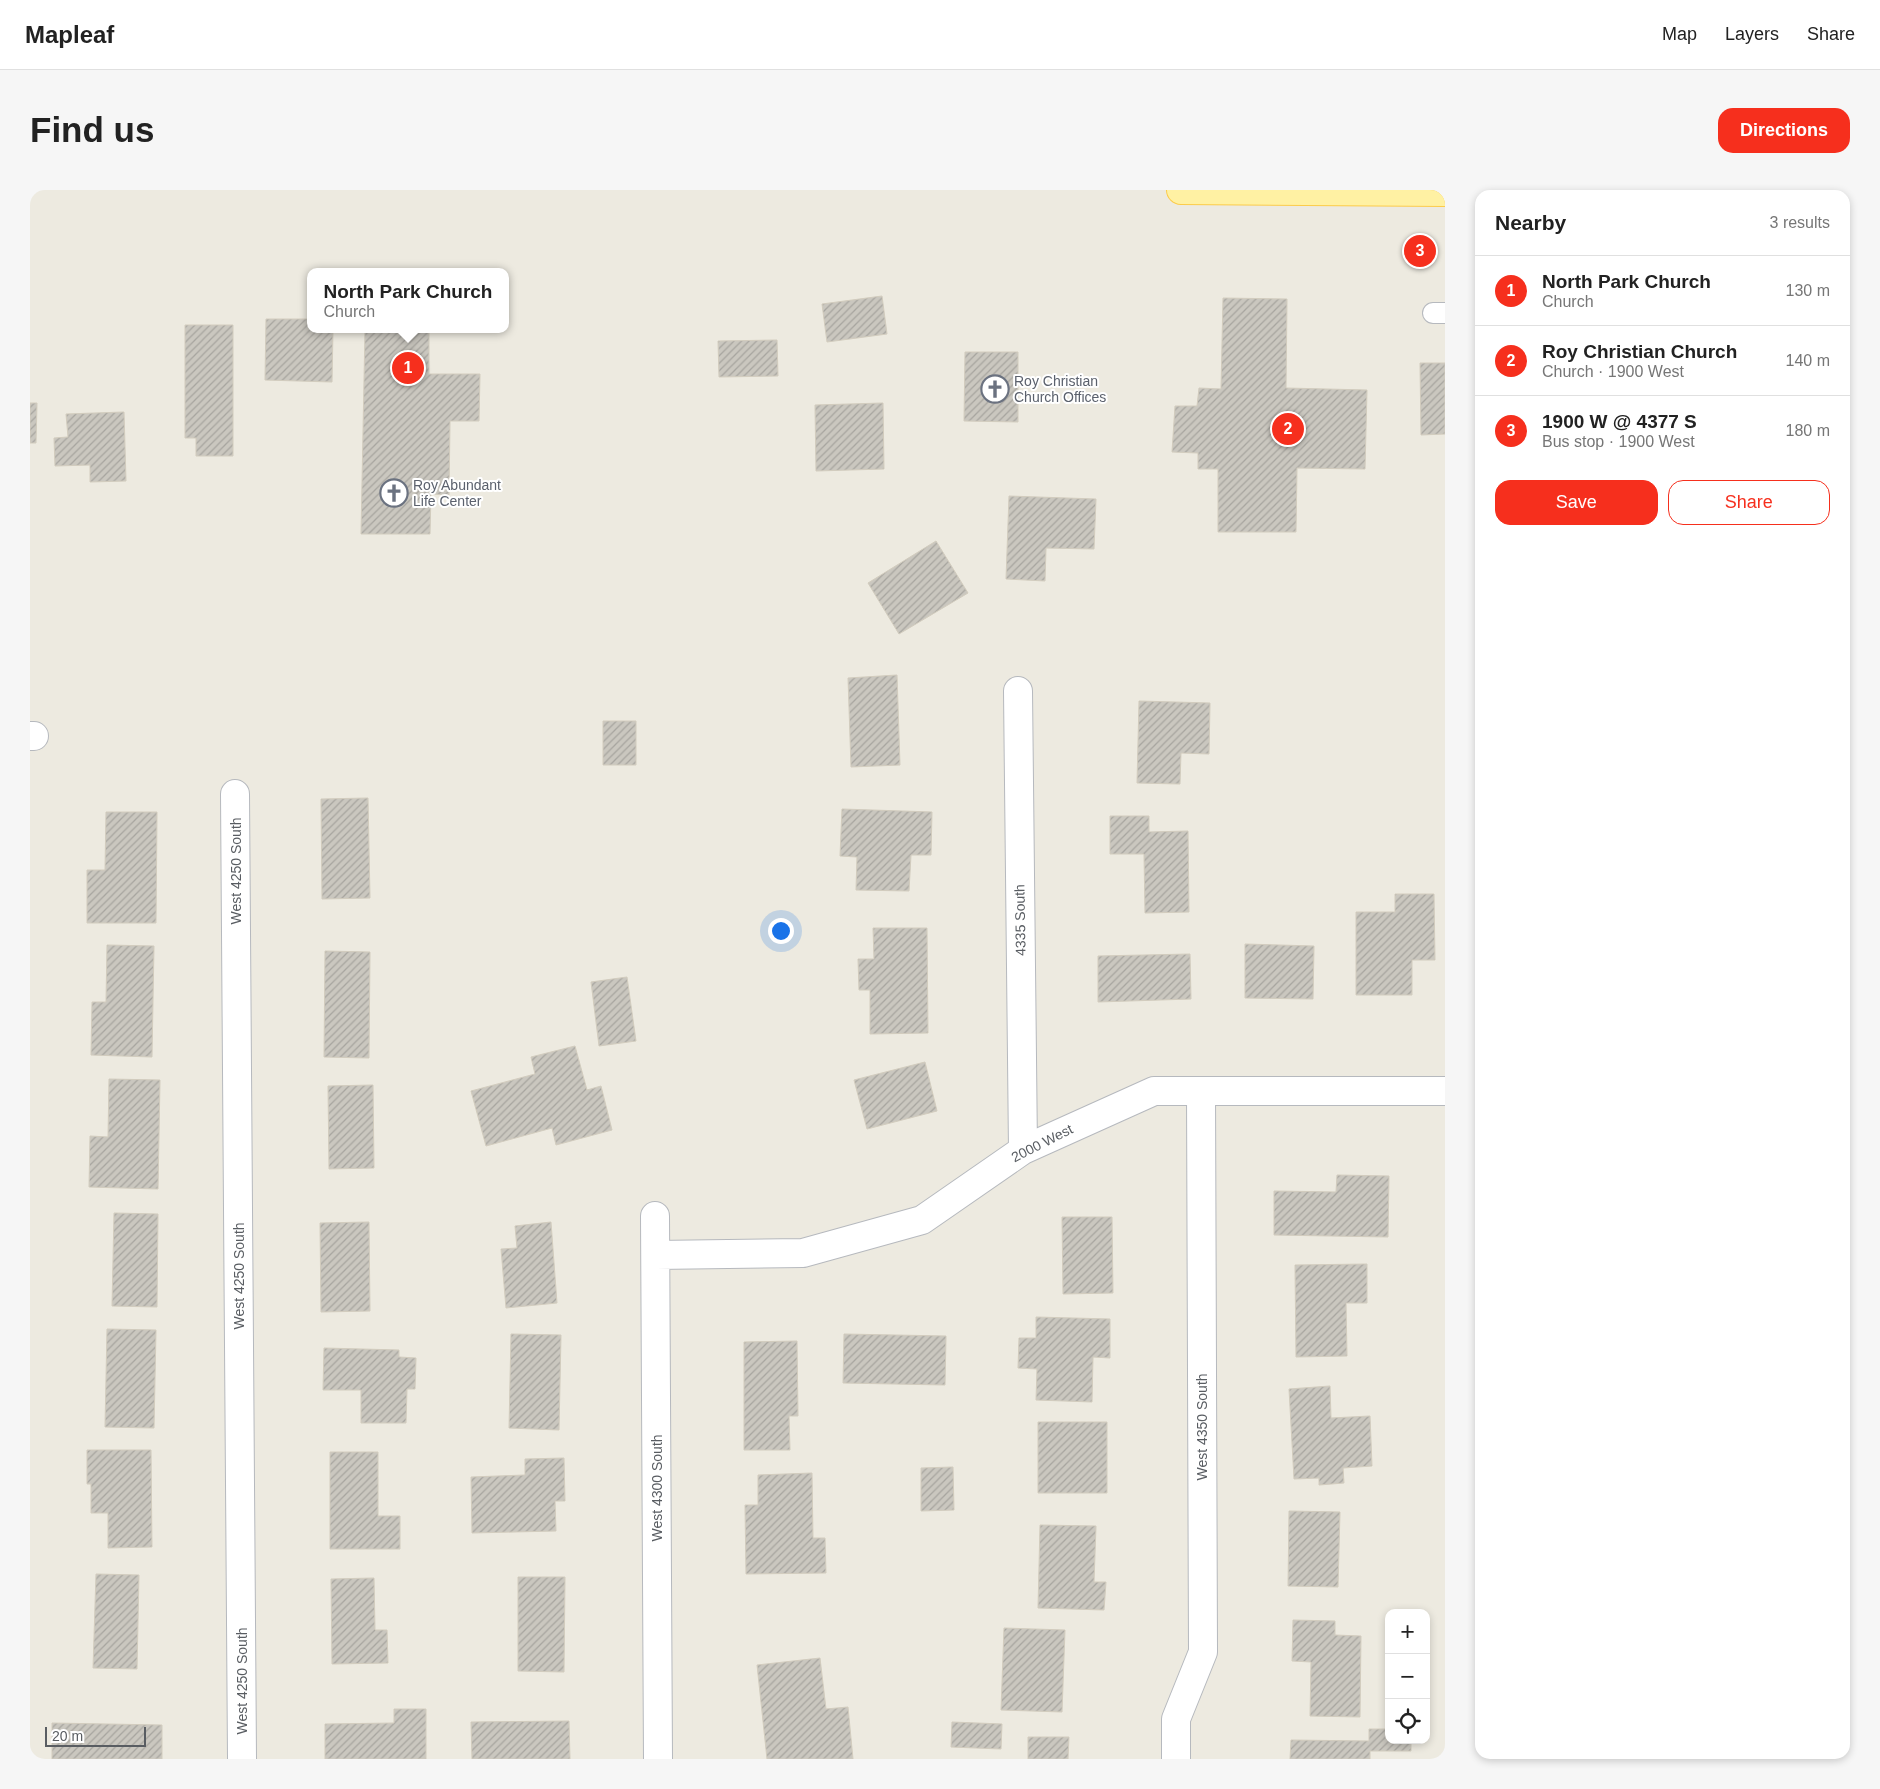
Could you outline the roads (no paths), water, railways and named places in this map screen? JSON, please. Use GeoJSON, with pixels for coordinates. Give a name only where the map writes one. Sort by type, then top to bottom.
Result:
{"type":"FeatureCollection","features":[{"type":"Feature","properties":{"kind":"main road"},"geometry":{"type":"LineString","coordinates":[[1182,190],[1445,192]]}},
{"type":"Feature","properties":{"kind":"street","name":"4335 South"},"geometry":{"type":"LineString","coordinates":[[1018,691],[1023,1150]]}},
{"type":"Feature","properties":{"kind":"street","name":"West 4250 South"},"geometry":{"type":"LineString","coordinates":[[235,794],[242,1759]]}},
{"type":"Feature","properties":{"kind":"street","name":"2000 West"},"geometry":{"type":"LineString","coordinates":[[656,1255],[803,1254],[922,1220],[1023,1150],[1154,1091],[1445,1091]]}},
{"type":"Feature","properties":{"kind":"street","name":"West 4350 South"},"geometry":{"type":"LineString","coordinates":[[1176,1759],[1176,1719],[1202,1652],[1202,1091]]}},
{"type":"Feature","properties":{"kind":"street","name":"West 4300 South"},"geometry":{"type":"LineString","coordinates":[[655,1216],[658,1759]]}},
{"type":"Feature","properties":{"kind":"place","name":"1900 W @ 4377 S"},"geometry":{"type":"Point","coordinates":[1420,251]}},
{"type":"Feature","properties":{"kind":"place","name":"North Park Church"},"geometry":{"type":"Point","coordinates":[408,368]}},
{"type":"Feature","properties":{"kind":"place","name":"Roy Christian Church Offices"},"geometry":{"type":"Point","coordinates":[995,389]}},
{"type":"Feature","properties":{"kind":"place","name":"Roy Christian Church"},"geometry":{"type":"Point","coordinates":[1288,429]}},
{"type":"Feature","properties":{"kind":"place","name":"Roy Abundant Life Center"},"geometry":{"type":"Point","coordinates":[394,493]}}]}
